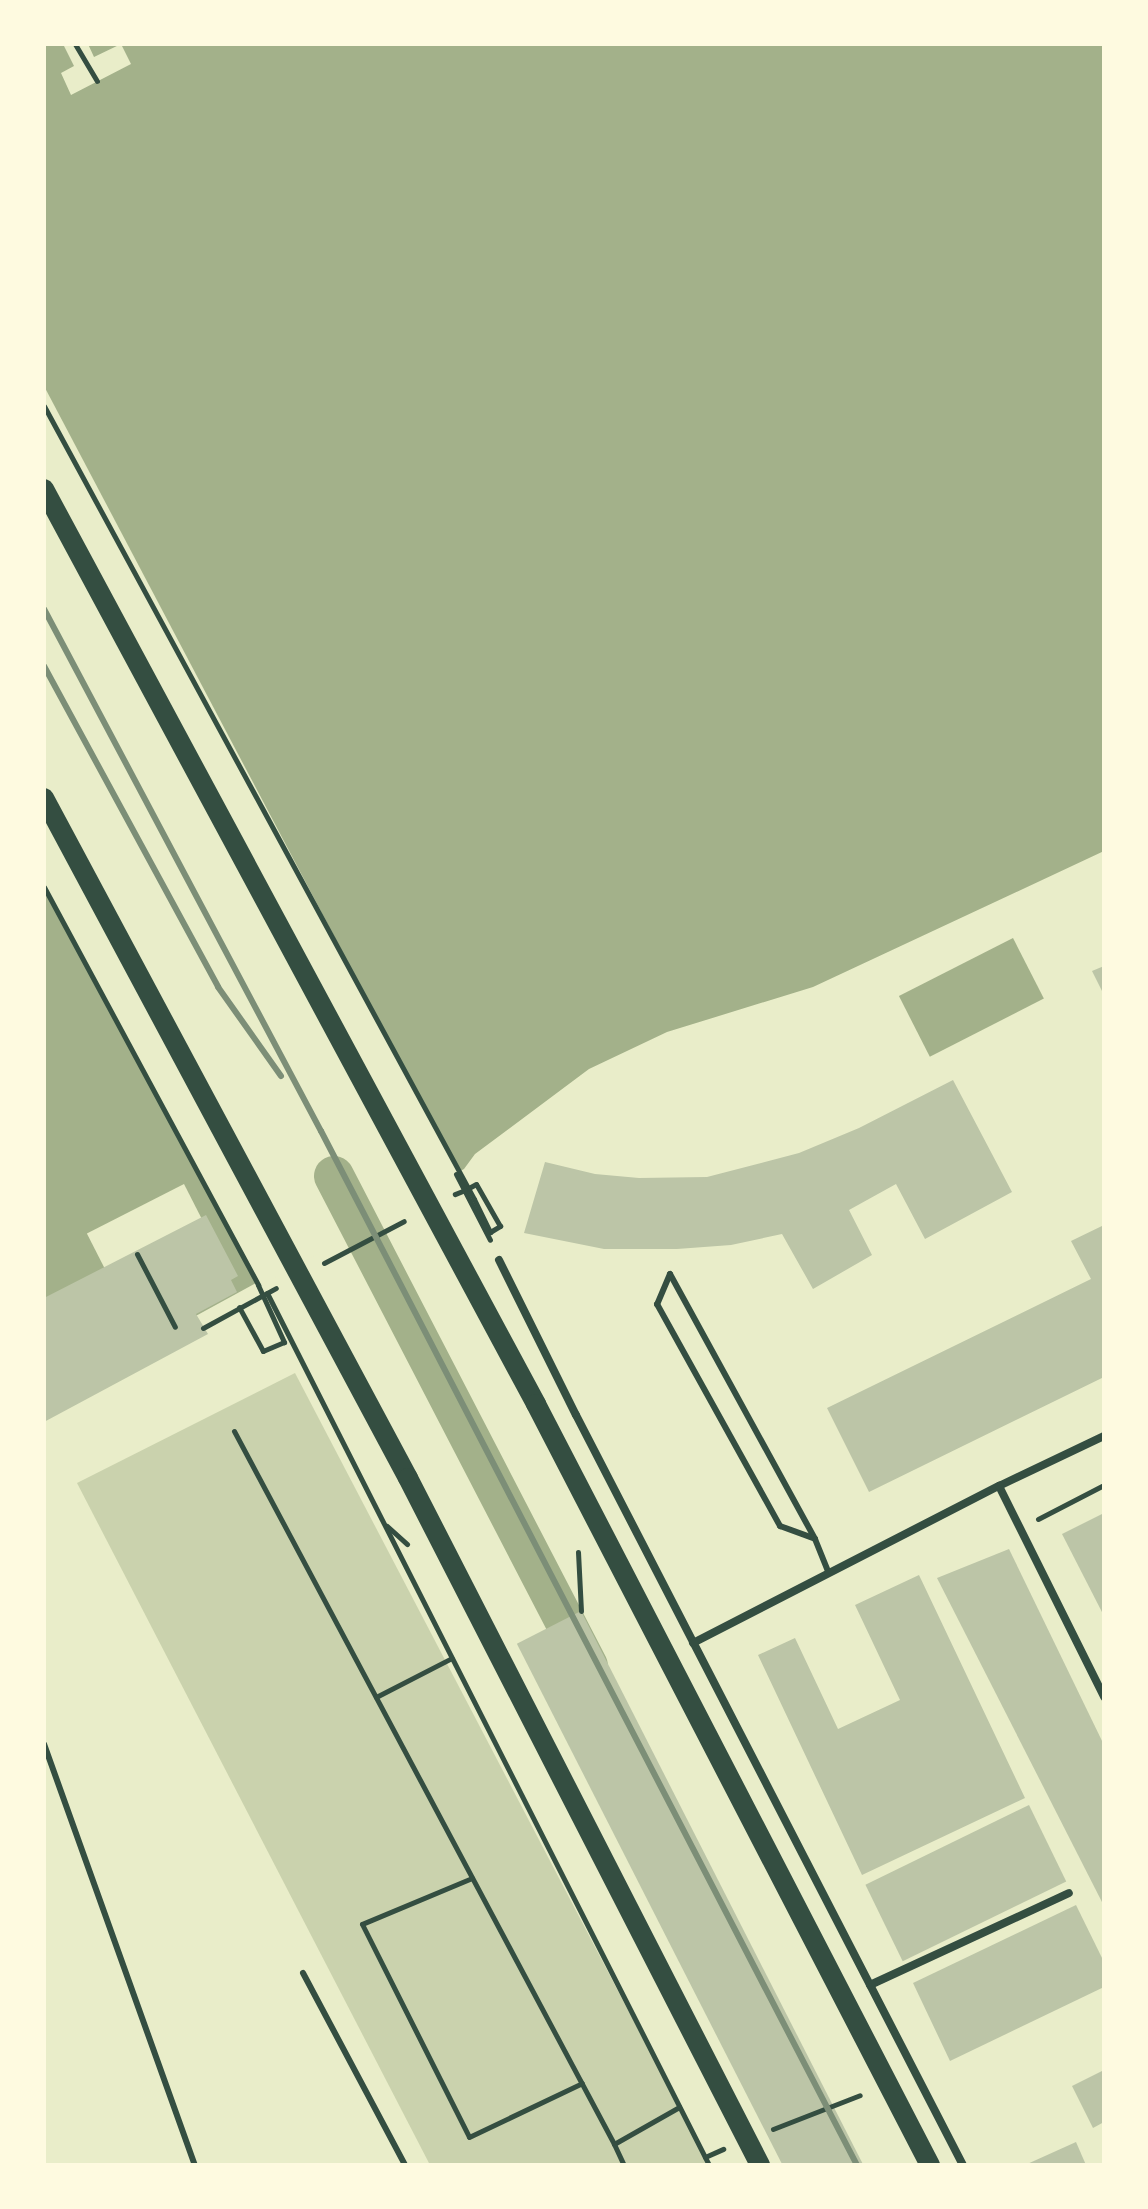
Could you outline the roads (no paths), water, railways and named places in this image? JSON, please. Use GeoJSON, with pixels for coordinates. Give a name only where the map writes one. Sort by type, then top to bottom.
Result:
{"type":"FeatureCollection","features":[{"type":"Feature","properties":{"kind":"main road"},"geometry":{"type":"LineString","coordinates":[[44,489],[536,1404],[930,2165]]}},
{"type":"Feature","properties":{"kind":"main road"},"geometry":{"type":"LineString","coordinates":[[44,798],[408,1478],[760,2165]]}},
{"type":"Feature","properties":{"kind":"street"},"geometry":{"type":"LineString","coordinates":[[499,1260],[963,2165]]}},
{"type":"Feature","properties":{"kind":"street"},"geometry":{"type":"LineString","coordinates":[[693,1643],[999,1486],[1104,1436]]}},
{"type":"Feature","properties":{"kind":"street"},"geometry":{"type":"LineString","coordinates":[[999,1486],[1104,1697]]}},
{"type":"Feature","properties":{"kind":"street"},"geometry":{"type":"LineString","coordinates":[[870,1985],[1069,1893]]}},
{"type":"Feature","properties":{"kind":"lane"},"geometry":{"type":"LineString","coordinates":[[815,1539],[780,1526],[657,1304],[670,1274],[815,1539],[829,1573]]}},
{"type":"Feature","properties":{"kind":"lane"},"geometry":{"type":"LineString","coordinates":[[44,1744],[195,2165]]}},
{"type":"Feature","properties":{"kind":"lane"},"geometry":{"type":"LineString","coordinates":[[303,1973],[405,2165]]}},
{"type":"Feature","properties":{"kind":"waterway"},"geometry":{"type":"LineString","coordinates":[[334,1176],[588,1666]]}},
{"type":"Feature","properties":{"kind":"railway"},"geometry":{"type":"LineString","coordinates":[[44,609],[321,1131],[857,2165]]}},
{"type":"Feature","properties":{"kind":"railway"},"geometry":{"type":"LineString","coordinates":[[44,666],[218,987],[281,1076]]}}]}
